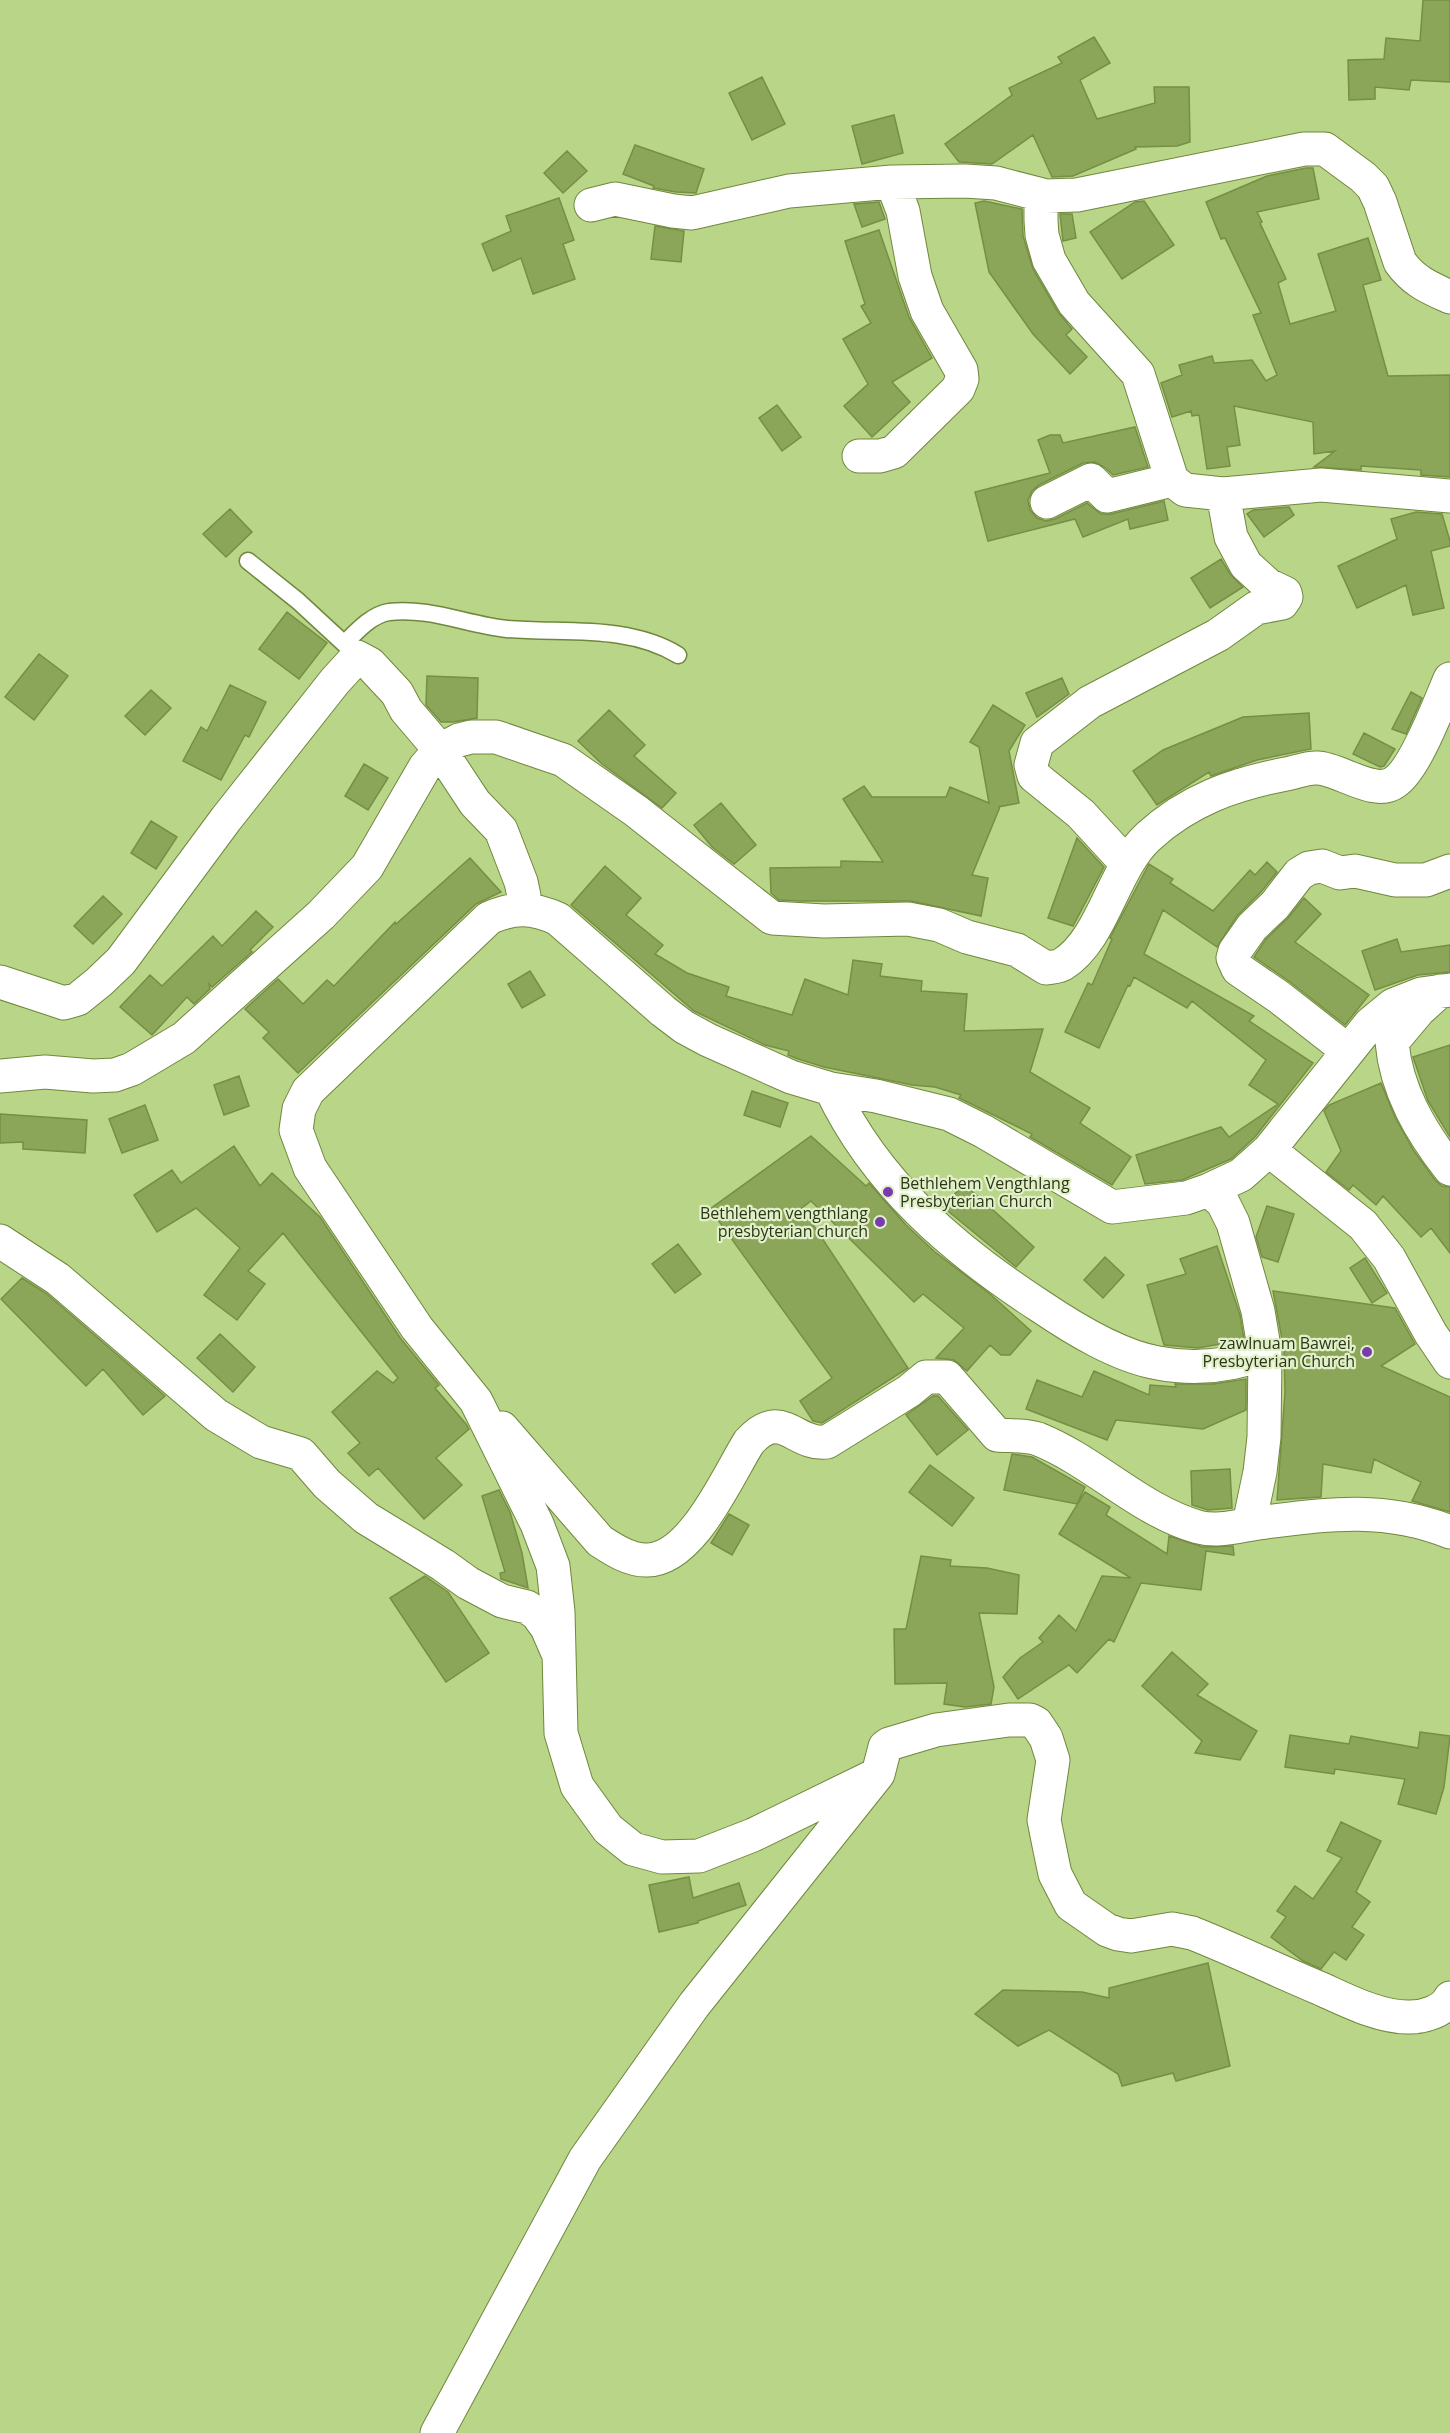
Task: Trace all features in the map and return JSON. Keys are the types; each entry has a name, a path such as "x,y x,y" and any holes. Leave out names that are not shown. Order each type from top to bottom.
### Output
{"street":[{"path":"591,206 615,199 673,212 692,213 789,191 892,182 996,183 1046,196 1077,195 1304,149 1321,148 1348,165 1373,187 1400,262 1406,271 1422,284 1450,297"},
{"path":"859,456 880,456 894,452 958,389 962,379 958,363 948,350 927,311 915,276 903,211 892,182"},
{"path":"1046,196 1041,209 1041,220 1042,235 1049,260 1074,303 1138,374 1172,480 1185,490 1223,494 1321,485 1450,496"},
{"path":"1047,502 1092,480 1107,496 1172,480"},
{"path":"1127,864 1081,814 1034,776 1031,770 1032,757 1037,743 1090,702 1218,635 1256,608 1282,603 1286,597 1285,593 1268,585 1246,565 1231,537 1223,494"},
{"path":"0,982 64,1003 78,999 99,982 121,961 226,819 335,681 351,650 370,664 397,693 406,710 440,750 475,803 501,830 521,882 524,896 522,908"},
{"path":"0,1076 45,1072 93,1076 115,1075 132,1069 184,1038 321,915 367,867 425,767 440,750 459,740 471,737 496,737 563,760 636,811 772,918 824,921 908,919 939,925 967,937 1017,950 1046,968 1062,965 1085,942 1127,864 1144,841 1168,818 1192,804 1262,778 1318,768 1382,787 1394,784 1405,774 1413,759 1450,679"},
{"path":"1348,1051 1279,997 1238,969 1233,958 1235,951 1252,927 1275,905 1299,874 1309,868 1322,867 1340,873 1355,872 1395,880 1426,880 1450,871"},
{"path":"1445,990 1421,994 1393,1005 1370,1024 1269,1150 1241,1174 1209,1190 1186,1198 1112,1207 983,1131 949,1114 876,1096 831,1089 791,1077 684,1027 558,919 541,911 522,908 504,911 489,918 308,1091 299,1109 296,1130 310,1168 417,1328 476,1401 516,1443 600,1541 616,1552 635,1559 662,1558 687,1539 759,1431 784,1426 816,1443 828,1442 909,1391 926,1377 946,1377 997,1435 1036,1438 1097,1471 1150,1506 1198,1527 1214,1529 1318,1514 1362,1514 1392,1516 1432,1525 1450,1532"},
{"path":"1445,990 1419,1010 1392,1042 1402,1091 1436,1124 1432,1146 1450,1169"},
{"path":"831,1089 844,1116 877,1166 930,1222 969,1258 1074,1329 1156,1363 1188,1367 1217,1365 1250,1359 1266,1353"},
{"path":"1269,1150 1363,1225 1389,1258 1431,1334 1450,1362"},
{"path":"1209,1190 1223,1203 1233,1223 1258,1311 1266,1353 1264,1437 1260,1472 1249,1524"},
{"path":"0,1241 58,1279 216,1415 261,1442 301,1454 327,1484 366,1518 468,1583 502,1601 527,1607 537,1614 548,1628 557,1652"},
{"path":"476,1401 537,1524 553,1566 558,1612 557,1652 561,1733 577,1786 608,1829 633,1849 662,1857 699,1856 753,1835 878,1774"},
{"path":"437,2433 585,2159 694,2005 878,1774 885,1747 889,1744 936,1730 1009,1720 1030,1720 1042,1729 1053,1760 1044,1820 1055,1874 1071,1905 1089,1919 1107,1930 1131,1936 1172,1929 1184,1930 1340,1998 1394,2015 1411,2017 1434,2012 1447,2005 1450,1998"}],"lane":[{"path":"248,561 351,650 371,619 386,612 399,612 426,614 505,629 616,634 657,644 678,655"}],"building":[{"path":"1423,0 1450,0 1450,82 1411,80 1409,90 1375,87 1375,99 1349,100 1348,60 1384,59 1386,38 1420,41"},
{"path":"1094,37 1110,63 1080,80 1097,119 1155,103 1154,87 1189,87 1190,142 1177,146 1135,147 1136,149 1073,176 1052,177 1033,135 992,164 959,162 945,144 1012,95 1009,88 1062,63 1058,57"},
{"path":"762,77 785,124 752,140 729,93"},
{"path":"894,115 903,153 862,164 852,126"},
{"path":"635,145 704,169 696,193 653,188 654,186 623,174"},
{"path":"567,151 587,171 563,193 544,173"},
{"path":"1313,168 1319,199 1257,212 1286,279 1278,283 1290,324 1336,311 1318,254 1368,238 1381,280 1363,285 1388,376 1450,375 1450,477 1421,475 1421,470 1361,466 1361,470 1314,467 1335,451 1314,454 1313,422 1234,406 1240,445 1227,447 1230,466 1207,469 1199,415 1192,416 1191,411 1172,417 1161,383 1182,375 1179,365 1212,356 1214,363 1252,360 1266,381 1277,375 1253,315 1261,313 1225,238 1221,239 1206,202 1267,176"},
{"path":"559,198 574,240 563,244 575,279 533,294 521,258 493,271 482,244 511,231 506,216"},
{"path":"984,201 1022,209 1023,236 1033,269 1058,312 1072,329 1066,335 1087,357 1070,374 1033,334 989,272 975,203"},
{"path":"1144,201 1174,245 1122,279 1090,232 1135,202"},
{"path":"879,202 885,219 862,227 854,204"},
{"path":"1060,214 1072,214 1076,238 1063,241"},
{"path":"655,226 684,231 681,262 651,259"},
{"path":"879,230 909,317 932,358 892,382 910,402 872,437 844,406 868,384 843,339 871,323 861,306 865,304 845,241"},
{"path":"777,405 801,437 782,451 759,418"},
{"path":"1135,427 1148,467 1113,475 1095,462 1083,463 1039,485 1032,491 1028,500 1030,510 1037,518 1046,521 1087,503 1101,514 1111,514 1164,501 1168,520 1130,529 1128,519 1083,537 1075,519 988,541 975,492 1050,473 1038,440 1050,435 1060,435 1063,443"},
{"path":"1289,507 1294,515 1264,537 1247,514 1253,510"},
{"path":"230,509 252,532 226,557 203,534"},
{"path":"1416,512 1442,514 1450,541 1450,546 1431,551 1444,608 1413,615 1406,585 1357,608 1338,566 1397,539 1391,519"},
{"path":"1221,559 1230,574 1243,587 1210,608 1191,578"},
{"path":"287,612 327,643 299,679 259,649"},
{"path":"39,654 68,676 34,720 5,697"},
{"path":"427,676 478,678 477,718 441,722 426,705"},
{"path":"1062,678 1069,694 1037,717 1026,693"},
{"path":"230,685 266,702 249,737 245,735 221,780 183,761 201,727 207,731"},
{"path":"151,690 171,708 145,735 125,716"},
{"path":"1411,692 1422,698 1406,734 1392,729"},
{"path":"993,705 1025,725 1009,751 1019,803 998,807 1000,807 972,875 988,878 981,916 911,901 779,900 771,893 770,868 841,867 841,861 883,862 843,799 864,786 872,797 946,797 950,787 989,803 979,747 970,742"},
{"path":"609,710 645,745 634,756 676,793 662,808 602,764 578,741"},
{"path":"1309,713 1311,749 1257,760 1211,776 1209,772 1157,805 1133,771 1163,750 1243,717"},
{"path":"1364,733 1395,749 1384,766 1380,767 1353,754"},
{"path":"364,764 388,778 368,810 345,796"},
{"path":"721,803 756,845 734,864 712,847 694,825"},
{"path":"151,821 177,837 156,869 131,853"},
{"path":"1077,838 1104,867 1073,926 1048,918"},
{"path":"470,858 501,892 476,904 298,1073 263,1038 269,1032 245,1009 278,979 303,1004 327,980 334,986 395,922 396,924"},
{"path":"1267,862 1277,872 1237,916 1217,947 1163,910 1144,954 1254,1016 1249,1021 1313,1063 1255,1137 1231,1159 1182,1180 1145,1184 1136,1155 1221,1127 1229,1137 1278,1104 1249,1085 1266,1060 1192,1001 1187,1008 1134,977 1130,986 1128,985 1099,1048 1065,1032 1088,983 1092,985 1112,939 1110,938 1149,864 1173,879 1170,883 1213,911 1250,870 1255,875"},
{"path":"605,866 641,898 626,915 663,945 655,954 687,973 729,987 726,996 792,1015 805,979 848,995 853,960 882,964 880,976 922,981 921,991 967,994 964,1031 1043,1029 1030,1072 1090,1108 1080,1123 1131,1157 1112,1185 1030,1137 1032,1134 959,1098 961,1095 935,1087 912,1085 824,1067 798,1059 788,1055 789,1051 765,1045 694,1011 571,905"},
{"path":"103,896 122,914 93,944 74,926"},
{"path":"1304,898 1321,914 1295,942 1369,995 1345,1025 1254,957 1266,939 1288,918"},
{"path":"256,911 273,927 250,950 252,952 212,987 209,984 210,989 194,1004 187,997 152,1035 120,1007 150,975 162,986 213,936 222,946"},
{"path":"1397,939 1401,952 1450,945 1450,972 1418,975 1375,990 1362,951"},
{"path":"530,971 545,995 522,1008 508,984"},
{"path":"1450,1045 1450,1137 1428,1101 1413,1057"},
{"path":"239,1076 249,1106 224,1115 214,1085"},
{"path":"1381,1083 1395,1117 1414,1151 1435,1180 1442,1186 1450,1187 1450,1253 1431,1228 1421,1237 1383,1196 1376,1205 1353,1185 1349,1190 1326,1172 1341,1151 1324,1111 1329,1105"},
{"path":"752,1091 788,1103 780,1127 744,1115"},
{"path":"145,1105 158,1140 122,1153 109,1119"},
{"path":"0,1114 87,1120 85,1153 23,1149 23,1142 0,1143"},
{"path":"811,1136 866,1186 869,1183 906,1225 935,1252 990,1294 1031,1331 1010,1355 1001,1355 990,1345 967,1371 954,1360 936,1358 964,1328 923,1294 914,1302 811,1201 802,1208 908,1368 822,1423 813,1421 800,1401 832,1378 710,1209"},
{"path":"234,1146 260,1186 272,1173 320,1217 401,1339 439,1385 435,1388 469,1429 436,1458 462,1485 424,1519 378,1468 369,1476 348,1453 360,1443 332,1412 377,1371 393,1383 398,1378 283,1233 248,1271 265,1284 237,1320 204,1295 240,1248 196,1208 157,1232 134,1195 172,1170 181,1183"},
{"path":"964,1184 1034,1247 1016,1267 943,1207"},
{"path":"1267,1206 1294,1214 1278,1262 1262,1257 1256,1237"},
{"path":"678,1244 701,1274 675,1293 652,1264"},
{"path":"1217,1246 1240,1315 1244,1340 1198,1348 1164,1345 1147,1285 1186,1274 1180,1259"},
{"path":"1105,1257 1124,1275 1103,1298 1084,1280"},
{"path":"1365,1258 1387,1293 1372,1303 1350,1268"},
{"path":"22,1278 47,1294 165,1396 143,1415 103,1369 86,1386 1,1299"},
{"path":"1273,1291 1395,1308 1415,1344 1381,1366 1450,1397 1450,1512 1412,1501 1421,1482 1374,1459 1371,1473 1323,1464 1321,1497 1277,1500 1285,1392 1284,1350"},
{"path":"220,1334 255,1367 233,1392 197,1358"},
{"path":"1094,1371 1149,1395 1150,1385 1176,1387 1175,1384 1213,1384 1246,1379 1246,1410 1203,1429 1116,1420 1107,1440 1026,1409 1037,1380 1082,1397"},
{"path":"933,1396 938,1396 968,1430 937,1455 906,1415"},
{"path":"1012,1454 1032,1457 1085,1487 1077,1504 1004,1490"},
{"path":"930,1465 974,1498 952,1526 909,1492"},
{"path":"1230,1469 1232,1508 1208,1510 1192,1505 1191,1471"},
{"path":"499,1490 510,1512 522,1553 528,1588 501,1579 500,1573 505,1572 482,1496"},
{"path":"1085,1492 1110,1507 1106,1515 1167,1554 1169,1536 1203,1547 1233,1546 1234,1555 1206,1551 1201,1590 1141,1583 1114,1642 1109,1639 1077,1673 1069,1665 1018,1699 1003,1677 1020,1658 1043,1642 1039,1638 1059,1615 1076,1631 1102,1576 1131,1578 1059,1534"},
{"path":"729,1514 749,1525 732,1555 711,1543"},
{"path":"921,1556 951,1560 950,1566 987,1568 1019,1575 1017,1614 979,1613 994,1687 991,1704 965,1707 944,1704 947,1683 895,1684 894,1629 906,1629"},
{"path":"425,1576 448,1592 489,1653 446,1682 390,1598"},
{"path":"1172,1652 1208,1684 1197,1695 1257,1731 1240,1760 1195,1753 1202,1741 1142,1686"},
{"path":"1420,1732 1450,1736 1444,1787 1436,1814 1398,1804 1405,1779 1335,1769 1334,1774 1285,1767 1290,1735 1349,1744 1351,1736 1418,1748"},
{"path":"1341,1822 1381,1841 1356,1892 1370,1902 1352,1927 1364,1935 1346,1960 1334,1952 1321,1969 1303,1961 1271,1937 1286,1917 1277,1911 1295,1886 1313,1899 1342,1858 1327,1851"},
{"path":"689,1877 693,1898 739,1883 746,1905 698,1921 698,1923 659,1932 649,1885"},
{"path":"1208,1963 1230,2066 1176,2081 1173,2073 1122,2086 1118,2074 1049,2030 1018,2046 975,2014 1003,1990 1082,1992 1109,1998 1109,1988"}],"place":[{"name":"Bethlehem Vengthlang Presbyterian Church","path":"888,1192"},
{"name":"Bethlehem vengthlang presbyterian church","path":"880,1222"},
{"name":"zawlnuam Bawrei, Presbyterian Church","path":"1367,1352"}]}
